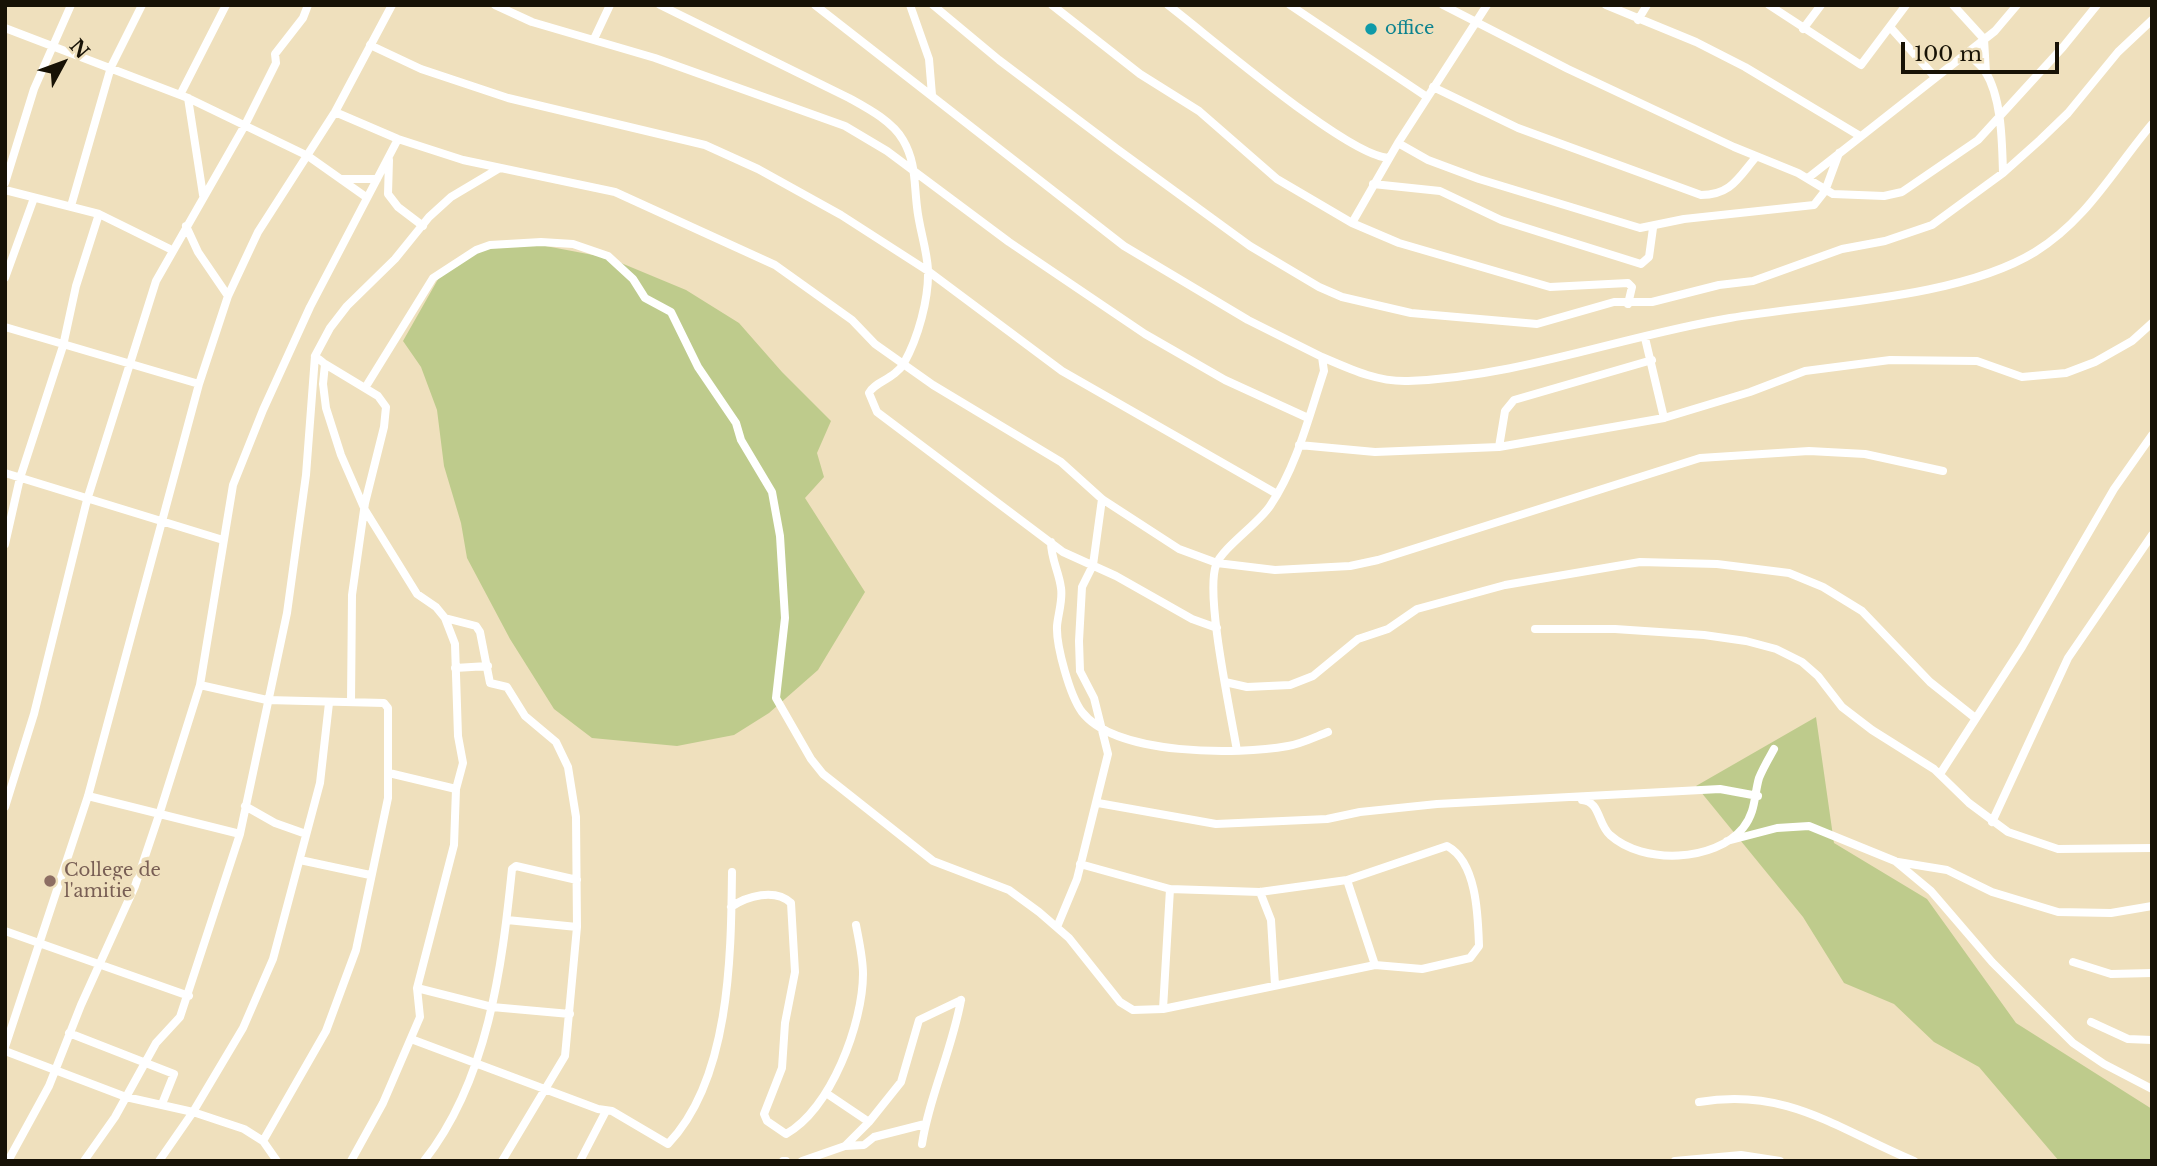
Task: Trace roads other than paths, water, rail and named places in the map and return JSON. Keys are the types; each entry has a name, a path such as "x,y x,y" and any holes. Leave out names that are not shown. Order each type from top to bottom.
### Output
{"street":[{"path":"5,183 34,89 71,5"},
{"path":"71,206 111,67 142,5"},
{"path":"204,196 184,96 226,5"},
{"path":"5,807 34,713 88,500 156,281 245,125 276,62 275,54 303,18 308,5"},
{"path":"277,1161 264,1141 244,1129 193,1112 126,1097 5,1049 88,796 198,384 228,296 258,232 335,112 392,5"},
{"path":"594,39 610,5"},
{"path":"660,5 866,108 902,137 911,155 914,170 919,223 928,271 925,304 904,362 885,383 871,389 869,397 876,410 1072,557 1093,565 1192,619 1217,628"},
{"path":"815,5 1141,257 1248,320 1322,358 1360,374 1406,381 1495,373 1729,318 1915,291 2010,265 2034,253 2074,222 2092,204 2152,124"},
{"path":"910,5 929,59 932,95"},
{"path":"933,5 999,60 1250,246 1334,295 1411,313 1537,324 1614,302 1652,302 1719,285 1753,281 1842,249 1914,232 1948,214 2003,173 2068,113 2118,52 2152,20"},
{"path":"1052,5 1140,74 1199,111 1277,178 1352,223 1399,243 1550,287 1628,283 1632,286 1628,304"},
{"path":"1168,5 1326,127 1371,154 1389,158"},
{"path":"1290,5 1427,97"},
{"path":"1443,5 1473,23 1756,157 1808,178 1825,191 1837,195 1898,193 1964,152 1998,120 2097,5"},
{"path":"1352,223 1398,143 1487,5"},
{"path":"1606,5 1696,42 1745,66 1860,136"},
{"path":"1638,20 1647,5"},
{"path":"1769,5 1861,65 1906,5"},
{"path":"1803,29 1821,5"},
{"path":"1953,5 1984,39 1986,74 1998,120 2003,173"},
{"path":"1808,178 1984,39 2017,5"},
{"path":"501,6 532,22 594,39 841,124 914,170 1009,242 1145,334 1226,380 1308,418"},
{"path":"1890,27 1935,77"},
{"path":"5,28 184,96 308,156 366,197"},
{"path":"370,45 421,69 508,98 711,147 795,189 928,271 1062,371 1277,494"},
{"path":"1965,52 1986,74"},
{"path":"1433,87 1518,128 1701,195 1720,194 1756,157"},
{"path":"335,112 398,139 498,169 565,180 615,192 775,265 852,320 875,344 962,404 1061,462 1102,499 1179,549 1217,563 1275,570 1340,567 1378,560 1700,458 1809,451 1865,454 1943,471"},
{"path":"8,1161 39,1108 69,1033 135,886 159,815 200,685 233,485 263,410 366,197 398,139"},
{"path":"1398,143 1428,160 1479,180 1543,197 1621,224 1653,228 1686,218 1812,206 1825,191 1839,153"},
{"path":"389,157 388,194 398,207 423,226"},
{"path":"85,1161 126,1097 144,1062 169,1027 180,1017 240,834 287,613 303,500 315,356 346,306 390,264 451,197 498,169"},
{"path":"341,179 377,179"},
{"path":"1373,184 1440,191 1502,220 1641,264 1649,257 1653,228"},
{"path":"5,190 99,214 172,250"},
{"path":"5,278 34,198"},
{"path":"5,544 20,478 63,346 76,286 99,214"},
{"path":"186,226 198,251 228,296"},
{"path":"365,388 433,278 476,250 490,245 573,244 608,256 634,279 645,298 671,312 698,367 736,423 741,440 771,489 780,536 785,618 776,698 811,759 823,774 933,861 1009,890 1057,927 1120,1002 1133,1010 1163,1009 1374,965 1422,969 1470,958 1479,946 1474,895 1456,851 1447,846 1347,880 1260,892 1170,889 1080,864"},
{"path":"1299,445 1398,452 1499,447 1664,418 1750,392 1805,371 1847,364 1890,360 1969,361 1996,366 2022,377 2066,373 2095,362 2132,341 2152,323"},
{"path":"5,327 198,384"},
{"path":"1645,338 1664,418"},
{"path":"315,356 385,403 386,411 365,510 352,595 351,702"},
{"path":"1237,751 1217,628 1214,581 1217,563 1264,514 1277,494 1299,445 1324,371 1322,358"},
{"path":"1499,447 1507,406 1514,400 1651,360"},
{"path":"325,364 323,384 326,408 345,466 365,510 414,590 445,618 476,626 491,683 507,687 525,716 556,742 568,767 576,817 577,927 565,1056 502,1161"},
{"path":"1940,774 1974,717 2022,647 2114,489 2152,435"},
{"path":"5,473 223,540"},
{"path":"1057,927 1098,803 1108,754 1094,698 1085,684 1080,666 1082,587 1093,565 1102,499"},
{"path":"1992,822 2067,658 2152,535"},
{"path":"1051,542 1054,569 1062,590 1057,626 1061,656 1081,711 1099,726 1122,737 1166,746 1237,751 1291,746 1328,733"},
{"path":"1225,682 1268,688 1300,682 1312,676 1358,639 1388,629 1412,611 1505,585 1640,562 1717,564 1789,573 1808,579 1850,603 1862,611 1930,682 1974,717"},
{"path":"351,1161 383,1103 420,1017 417,988 454,845 456,789 463,763 459,740 454,644 445,618"},
{"path":"1535,629 1569,632 1615,629 1704,635 1746,640 1776,649 1802,662 1818,676 1842,707 1940,774 1992,822 2025,839 2058,849 2152,848"},
{"path":"455,668 488,666"},
{"path":"200,685 267,700 384,703 388,708 388,774 379,853 370,875 356,950 333,1014 299,1082 264,1141"},
{"path":"159,1161 193,1112 243,1028 273,958 322,773 329,703"},
{"path":"1727,841 1743,828 1753,813 1759,778 1774,749"},
{"path":"388,774 456,789"},
{"path":"1098,803 1216,824 1327,819 1360,812 1437,804 1720,789 1758,796"},
{"path":"88,796 240,834"},
{"path":"1565,799 1588,800 1595,806 1610,835 1637,850 1664,856 1703,851 1727,841 1777,828 1809,826 1895,862 1947,870 1992,892 2058,912 2111,913 2152,906"},
{"path":"245,806 275,823 306,834"},
{"path":"300,860 370,875"},
{"path":"1895,862 1931,891 1992,962 2073,1043 2104,1064 2152,1089"},
{"path":"424,1161 460,1104 492,1007 513,867 577,880"},
{"path":"411,1040 546,1090 612,1111 666,1145 694,1109 715,1054 727,971 732,872"},
{"path":"1347,880 1374,965"},
{"path":"1163,1009 1170,889"},
{"path":"1260,892 1271,920 1275,985"},
{"path":"731,907 755,896 780,896 791,903 795,972 785,1023 782,1068 765,1118 786,1135 797,1127 826,1093 847,1047 862,988 863,972 856,925"},
{"path":"507,920 577,927"},
{"path":"5,932 189,996"},
{"path":"2073,962 2111,974 2152,973"},
{"path":"417,988 492,1007 570,1014"},
{"path":"845,1146 869,1122 901,1082 919,1020 961,1000 955,1032 925,1124 922,1144"},
{"path":"2091,1022 2128,1039 2152,1040"},
{"path":"69,1033 174,1074 162,1104"},
{"path":"826,1093 869,1122"},
{"path":"1699,1102 1732,1096 1787,1104 1826,1119 1873,1144 1914,1161"},
{"path":"580,1161 606,1111"},
{"path":"802,1161 845,1146 864,1146 874,1138 925,1124"},
{"path":"1675,1161 1741,1155 1780,1161"}],"place":[{"name":"office","path":"1371,29"},
{"name":"College de l'amitie","path":"50,881"}]}
